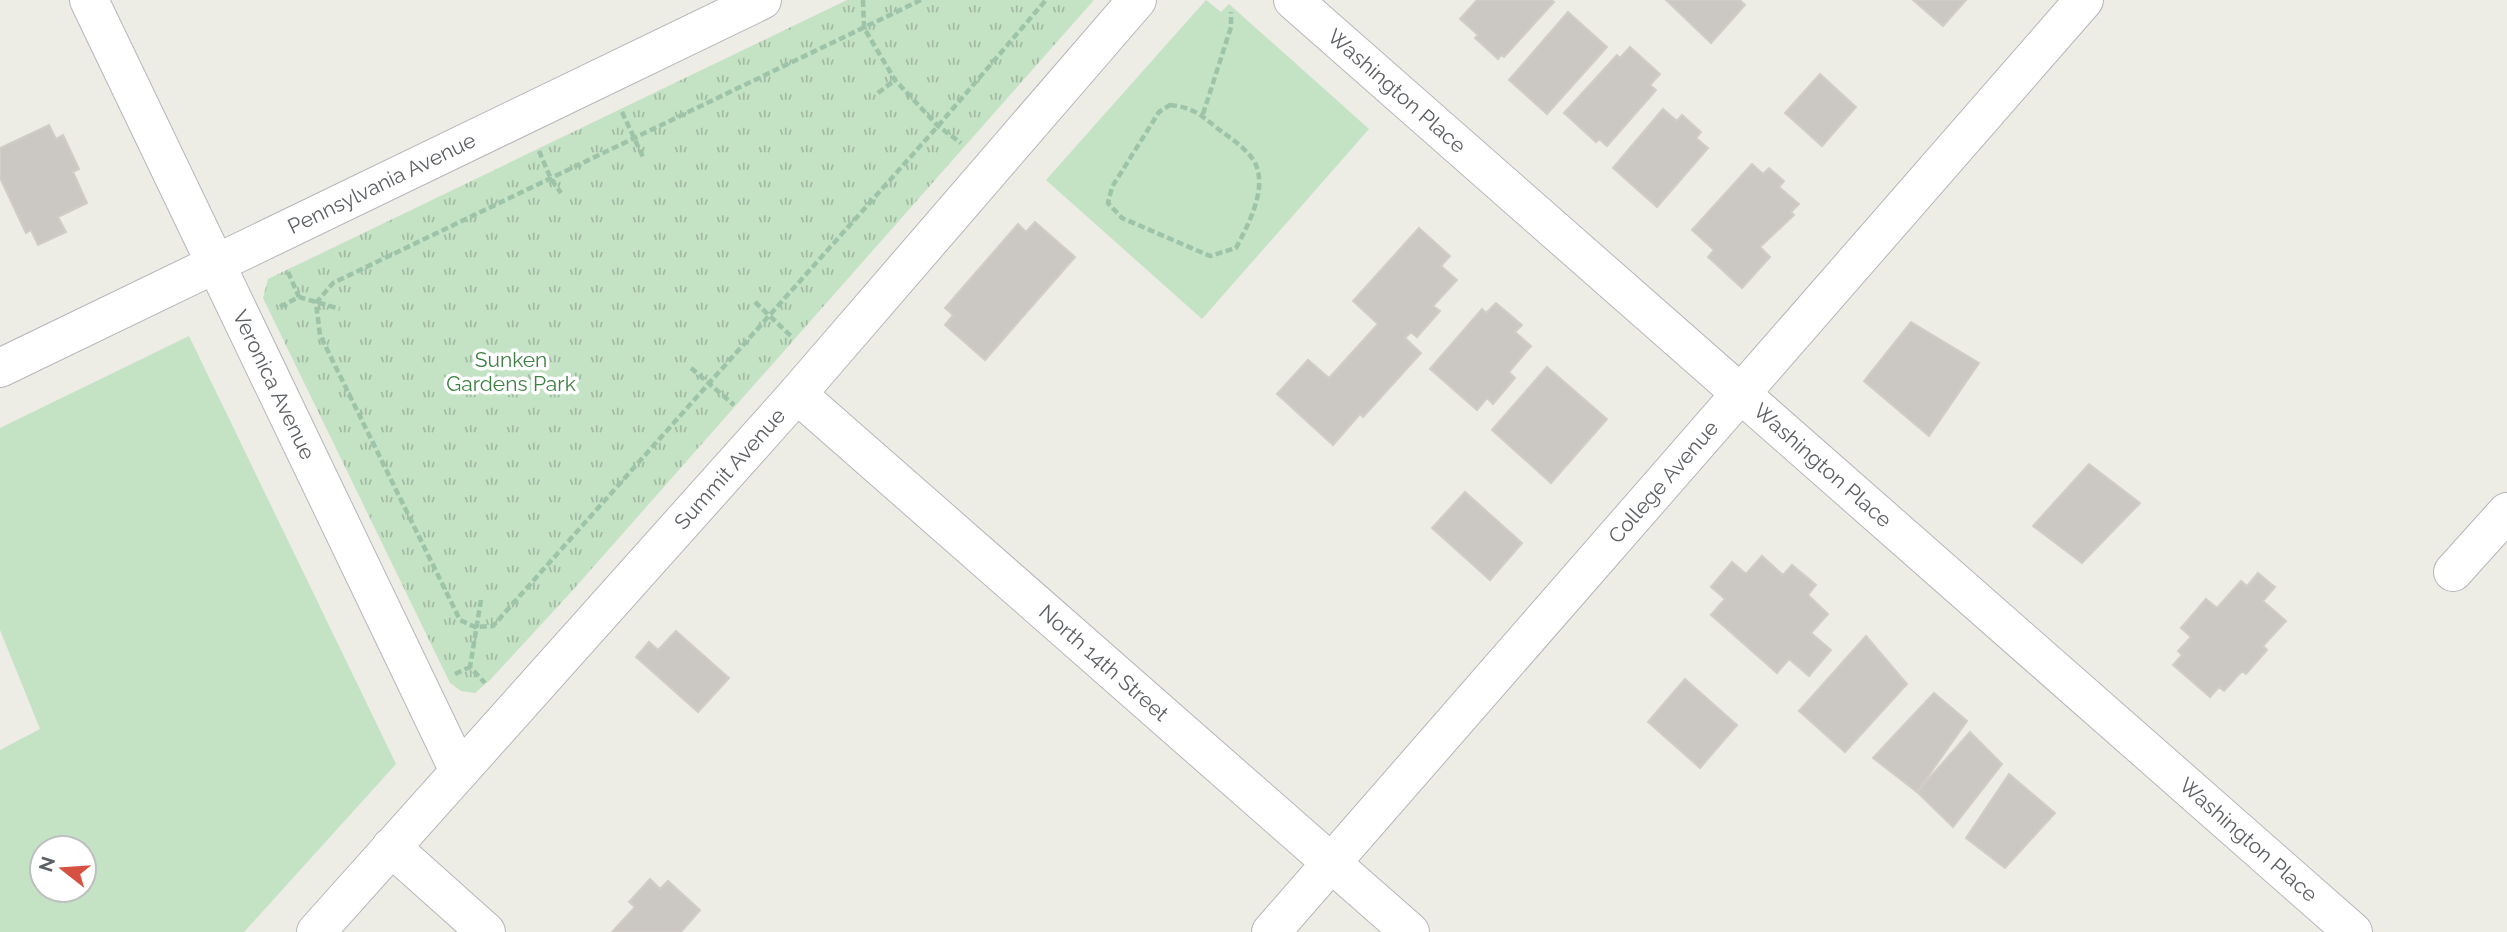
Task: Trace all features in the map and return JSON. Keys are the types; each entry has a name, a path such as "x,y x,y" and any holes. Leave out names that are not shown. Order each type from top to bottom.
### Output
{"street":[{"name":"Veronica Avenue","path":"89,0 459,771"},
{"name":"Pennsylvania Avenue","path":"0,368 762,0"},
{"name":"Summit Avenue","path":"316,932 797,394 1137,0"},
{"name":"Washington Place","path":"1293,0 2353,932"},
{"name":"College Avenue","path":"1271,932 2084,0"},
{"name":"North 14th Street","path":"797,394 1410,932"},
{"path":"2453,572 2507,512"},
{"path":"391,847 486,932"}],"path":[{"path":"863,0 864,28 895,80 938,126"},
{"path":"921,0 333,283 316,303 320,335 460,621 475,627 493,626 938,126 1046,0"},
{"path":"1203,114 1231,27 1231,12"},
{"path":"878,93 895,80"},
{"path":"1170,105 1187,106 1203,114 1255,162 1259,179 1253,216 1236,248 1210,256 1122,218 1108,203 1112,187 1158,112 1170,105"},
{"path":"633,139 643,157"},
{"path":"551,179 561,193"},
{"path":"755,302 768,316"},
{"path":"316,303 340,309"},
{"path":"691,368 710,384"},
{"path":"470,667 481,600"}],"green space":[{"name":"Sunken Gardens Park","path":"847,0 1094,0 572,591 490,680 475,693 461,691 450,683 263,298 268,279"},
{"path":"1206,0 1221,12 1229,4 1369,129 1202,319 1046,180"},
{"path":"189,336 396,764 244,932 0,932 0,750 40,729 0,630 0,428"}],"building":[{"path":"1477,0 1554,2 1504,57 1501,55 1498,59 1475,38 1478,35 1460,19"},
{"path":"1666,0 1740,0 1745,5 1711,43"},
{"path":"1913,0 1966,0 1943,26"},
{"path":"1568,12 1607,47 1547,114 1509,80"},
{"path":"1630,47 1660,74 1650,85 1656,90 1607,146 1599,139 1596,142 1564,113 1617,55 1620,58"},
{"path":"1820,74 1856,107 1822,146 1785,113"},
{"path":"1663,109 1677,121 1682,115 1701,132 1696,138 1708,148 1657,207 1613,168"},
{"path":"49,125 56,139 63,135 79,169 73,172 87,203 58,217 66,232 38,245 31,230 26,233 0,178 0,148"},
{"path":"1752,164 1763,174 1769,168 1784,181 1779,187 1799,204 1791,212 1794,215 1760,247 1770,257 1742,288 1708,257 1714,250 1692,230"},
{"path":"1035,222 1075,257 985,360 945,325 953,315 945,308 1018,224 1026,232"},
{"path":"1419,228 1450,256 1441,266 1457,280 1433,306 1440,311 1417,337 1411,332 1405,338 1421,353 1363,417 1360,414 1333,445 1277,394 1308,360 1329,378 1378,324 1353,301"},
{"path":"1496,303 1522,325 1515,332 1531,346 1509,372 1515,378 1493,404 1487,398 1477,410 1430,369 1482,309 1486,313"},
{"path":"1911,322 1979,363 1929,436 1864,381"},
{"path":"1547,367 1607,419 1551,483 1492,430"},
{"path":"2089,464 2140,503 2082,563 2033,526"},
{"path":"1465,492 1522,543 1490,580 1432,528"},
{"path":"1762,556 1783,575 1792,565 1816,585 1808,595 1828,614 1811,633 1831,650 1809,676 1789,659 1777,673 1711,615 1725,599 1711,587 1732,562 1746,574"},
{"path":"2258,573 2275,587 2263,601 2286,621 2263,646 2267,650 2246,674 2242,671 2224,691 2219,687 2210,697 2173,665 2182,655 2178,651 2191,637 2181,628 2206,599 2217,608 2241,581 2247,586"},
{"path":"676,631 729,678 698,712 636,657 649,642 658,650"},
{"path":"1866,636 1907,684 1845,752 1799,711"},
{"path":"1685,679 1737,725 1700,768 1648,722"},
{"path":"1934,693 1967,721 1917,792 1873,758"},
{"path":"1970,732 2002,764 1953,827 1917,792"},
{"path":"2009,774 2055,813 2005,868 1966,838"},
{"path":"650,879 660,889 668,881 700,910 681,932 612,932 635,907 629,902"}]}
